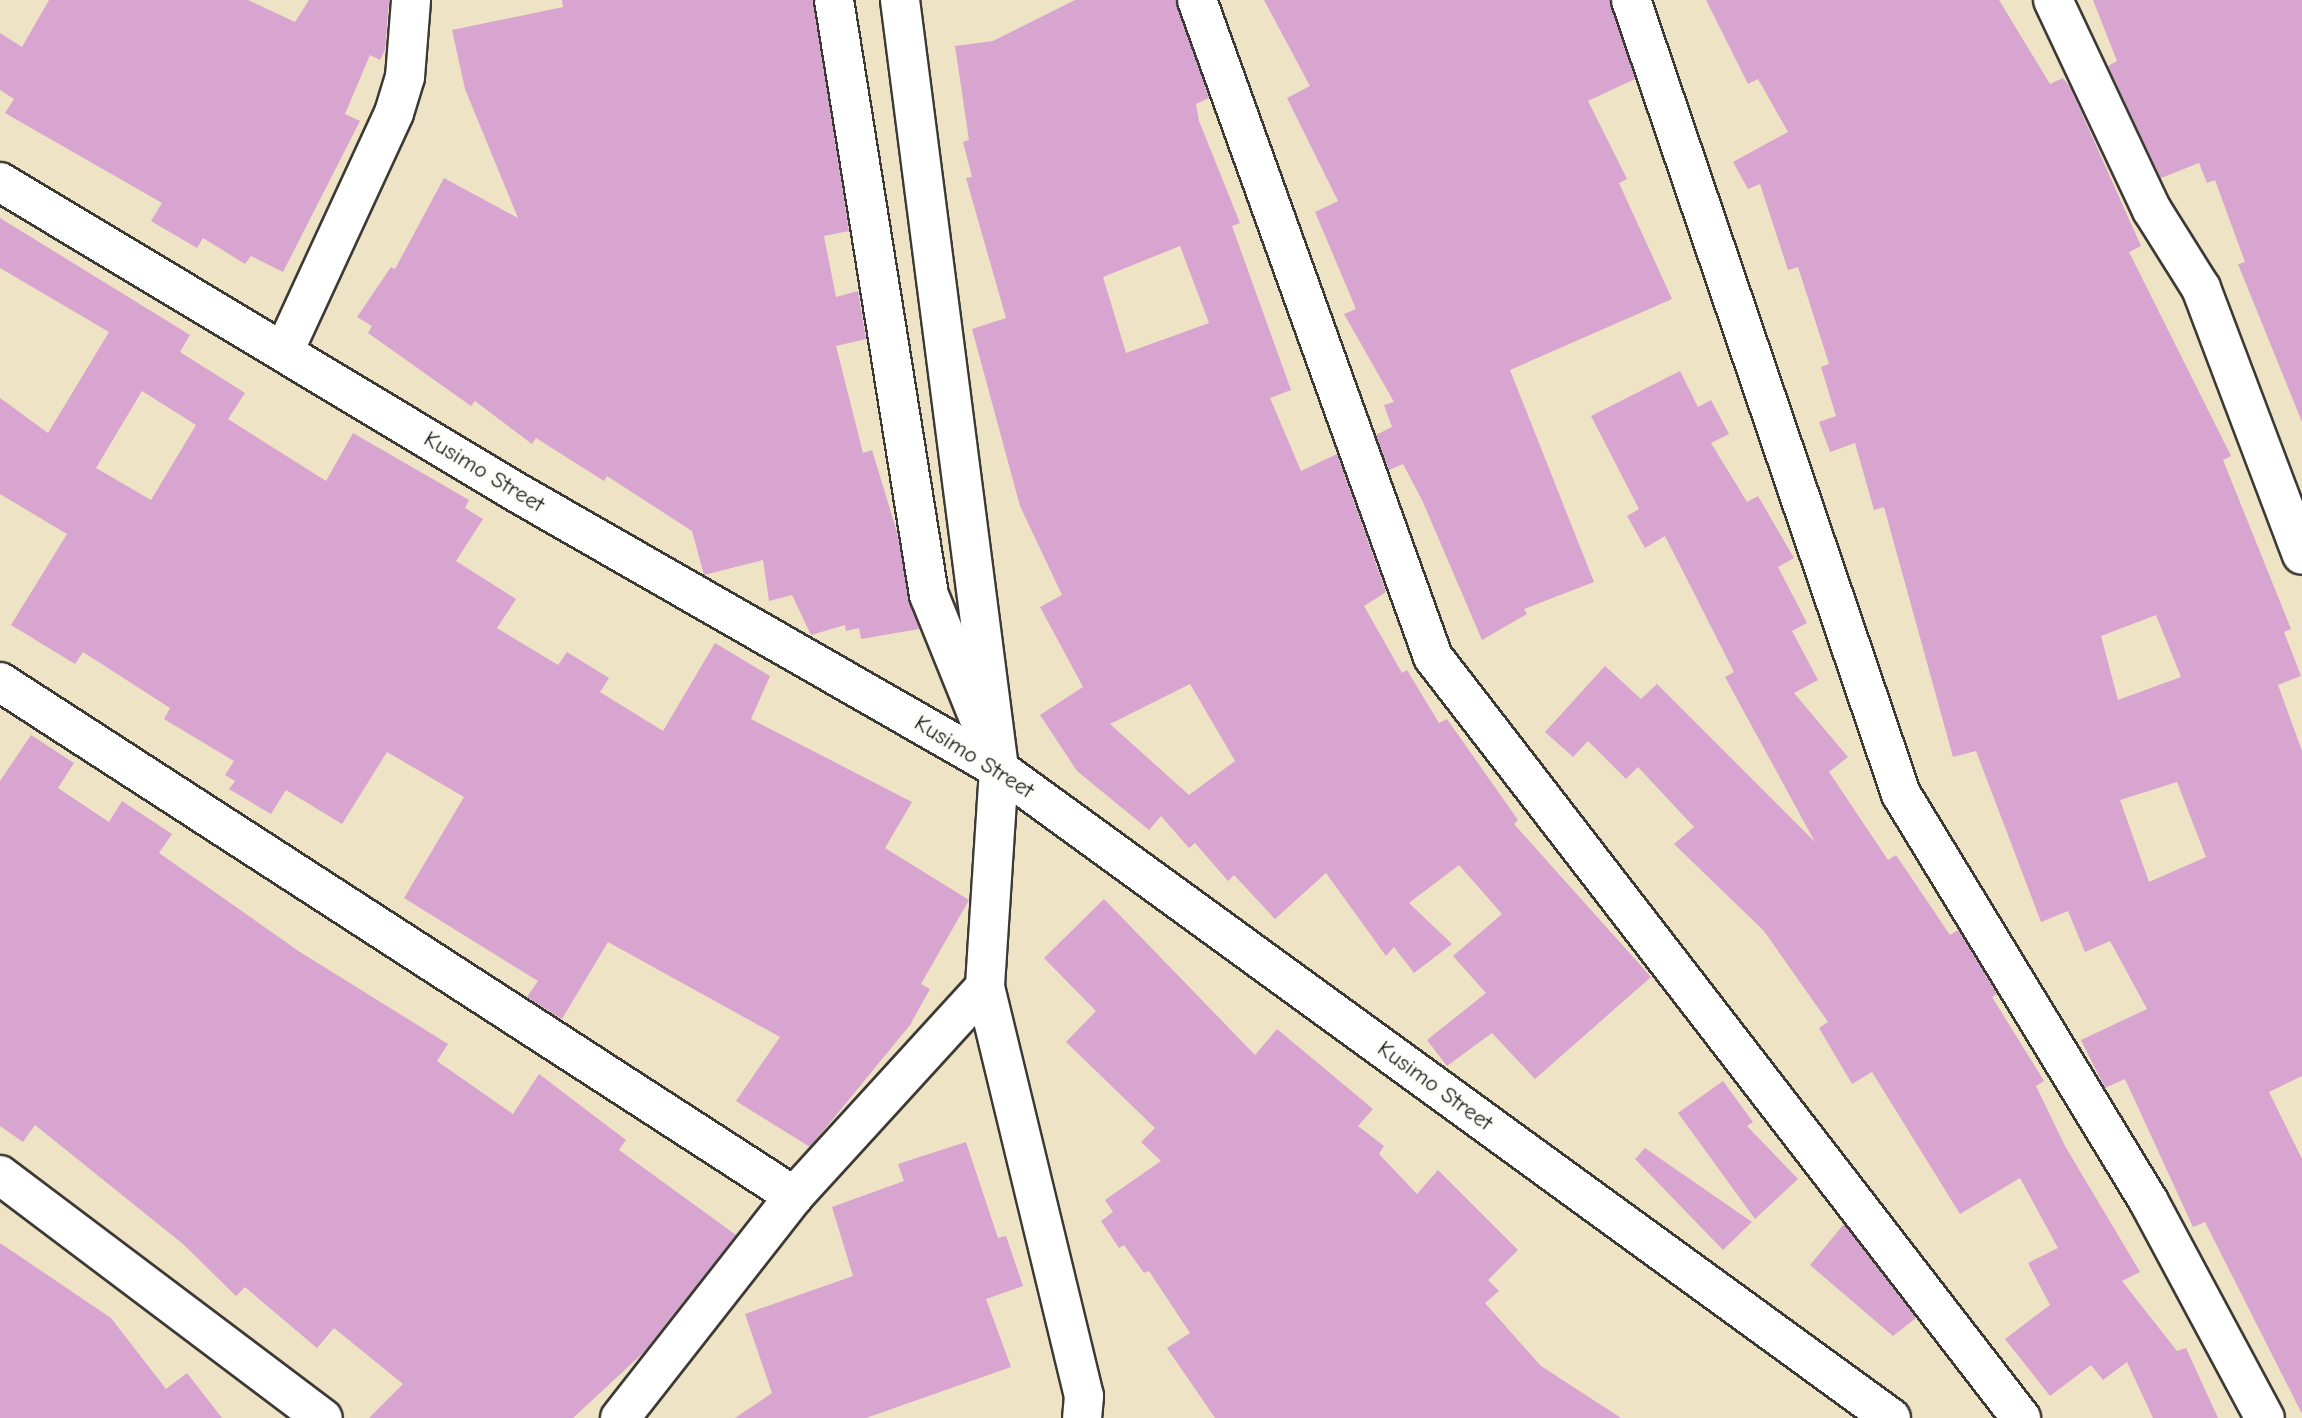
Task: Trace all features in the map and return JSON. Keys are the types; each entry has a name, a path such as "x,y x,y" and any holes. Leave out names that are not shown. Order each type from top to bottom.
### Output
{"street":[{"path":"285,349 394,113 405,77 411,0"},
{"path":"834,0 929,594 999,769"},
{"path":"900,0 999,769 985,987 1091,1411"},
{"path":"1196,0 1433,657 2021,1418"},
{"path":"1632,0 1901,794 2149,1202 2265,1418"},
{"path":"2053,0 2152,210 2201,288 2302,555"},
{"name":"Kusimo Street","path":"0,182 129,264 285,349 516,492 999,769 1891,1418"},
{"path":"0,682 794,1196"},
{"path":"620,1418 794,1196 985,987"},
{"path":"0,1175 323,1418"}],"building":[{"path":"49,0 248,0 295,22 309,0 389,0 385,50 380,60 370,55 345,114 360,121 283,272 251,256 245,264 203,238 197,248 151,221 162,203 5,113 14,99 0,90 0,33 22,47"},
{"path":"562,0 813,0 849,231 824,236 836,297 858,291 866,339 836,346 863,453 872,450 896,529 919,629 861,639 859,628 846,631 845,625 811,635 792,595 769,601 763,560 704,575 692,531 607,476 604,481 536,438 532,444 475,401 471,406 368,333 372,326 357,317 391,267 395,269 444,178 518,218 465,89 452,30 563,7"},
{"path":"1075,0 1176,0 1209,98 1196,104 1199,121 1240,223 1232,226 1291,390 1270,398 1301,471 1337,454 1386,592 1364,606 1402,673 1407,670 1439,723 1447,719 1518,820 1514,824 1651,977 1535,1079 1492,1033 1447,1066 1427,1040 1486,993 1453,956 1502,914 1459,865 1409,903 1452,944 1414,973 1394,947 1386,956 1326,873 1275,919 1234,875 1228,881 1195,843 1189,848 1161,816 1149,830 1077,771 1040,715 1083,687 1040,607 1062,595 1020,506 972,329 1006,318 966,178 972,177 963,142 969,140 955,46 993,41","holes":["1180,246 1209,323 1126,353 1103,277","1190,684 1235,761 1189,795 1110,724"]},
{"path":"1264,0 1610,0 1635,79 1588,101 1627,179 1619,183 1672,299 1510,370 1594,582 1524,609 1527,614 1482,640 1422,500 1403,464 1389,470 1376,435 1392,427 1384,405 1394,402 1344,314 1356,309 1315,212 1338,201 1287,98 1310,86"},
{"path":"1706,0 1999,0 2050,84 2063,78 2070,87 2141,246 2129,252 2231,456 2223,460 2291,629 2284,632 2301,676 2278,685 2302,751 2302,1076 2269,1092 2302,1159 2302,1414 2205,1222 2193,1227 2125,1079 2105,1088 2081,1040 2147,1009 2110,941 2085,952 2068,911 2041,922 1976,751 1953,757 1884,507 1874,510 1855,443 1830,452 1819,422 1836,416 1821,367 1829,364 1798,267 1788,270 1760,184 1748,189 1733,162 1788,132 1758,79 1748,84","holes":["2156,615 2181,677 2118,700 2101,636","2177,782 2206,857 2149,882 2120,800"]},
{"path":"2093,0 2302,0 2302,422 2238,264 2245,262 2215,180 2207,183 2199,163 2161,178 2108,66 2117,61"},
{"path":"0,218 190,335 180,352 245,393 228,419 326,481 353,433 469,500 465,508 483,519 456,561 516,599 497,628 558,665 567,652 609,678 600,692 663,731 715,643 770,676 751,719 912,802 885,848 969,900 921,984 930,989 910,1025 810,1147 736,1101 780,1037 608,942 562,1019 527,997 538,981 404,898 464,797 387,752 342,824 286,790 271,814 229,789 235,781 225,775 234,761 164,719 170,708 83,652 75,664 11,625 67,534 0,494 0,398 48,433 109,332 0,268","holes":["142,391 196,425 151,500 96,468"]},
{"path":"1680,371 1698,407 1711,400 1729,434 1711,443 1747,502 1758,496 1794,558 1778,567 1807,623 1792,631 1818,680 1794,693 1848,757 1829,772 1888,860 1896,855 1950,935 1958,930 1997,994 1992,997 2044,1081 2036,1086 2065,1146 2140,1272 2122,1281 2177,1351 2186,1348 2218,1418 2153,1418 2127,1362 2103,1380 2091,1365 2050,1396 2005,1339 2050,1305 2028,1263 2058,1248 2020,1178 1960,1214 1872,1072 1852,1084 1819,1028 1828,1022 1764,931 1674,844 1694,827 1638,767 1626,779 1588,741 1573,757 1545,732 1605,666 1641,699 1657,684 1815,842 1725,677 1734,672 1665,536 1645,548 1627,516 1639,509 1591,416"},
{"path":"31,735 74,763 58,788 109,822 122,801 172,834 159,853 300,952 448,1044 437,1061 513,1114 539,1074 626,1140 619,1150 736,1235 643,1353 573,1418 369,1418 403,1384 334,1328 317,1348 245,1287 236,1296 183,1244 35,1125 23,1142 0,1126 0,781"},
{"path":"1104,899 1255,1055 1277,1029 1373,1109 1358,1126 1384,1146 1379,1154 1417,1194 1438,1170 1518,1250 1488,1280 1499,1291 1485,1303 1541,1366 1621,1418 1215,1418 1167,1348 1190,1333 1149,1271 1144,1273 1124,1245 1119,1248 1101,1221 1113,1212 1105,1200 1161,1161 1141,1142 1155,1128 1066,1042 1096,1011 1044,958"},
{"path":"1723,1081 1753,1122 1747,1126 1798,1179 1755,1219 1678,1113"},
{"path":"966,1142 998,1238 1006,1236 1023,1286 986,1299 1011,1367 866,1418 735,1418 772,1393 745,1314 853,1276 832,1207 904,1181 898,1164"},
{"path":"1645,1148 1752,1222 1723,1250 1635,1159"},
{"path":"1844,1224 1916,1318 1893,1336 1810,1265"},
{"path":"0,1243 111,1318 166,1389 187,1373 222,1418 0,1418"}]}
